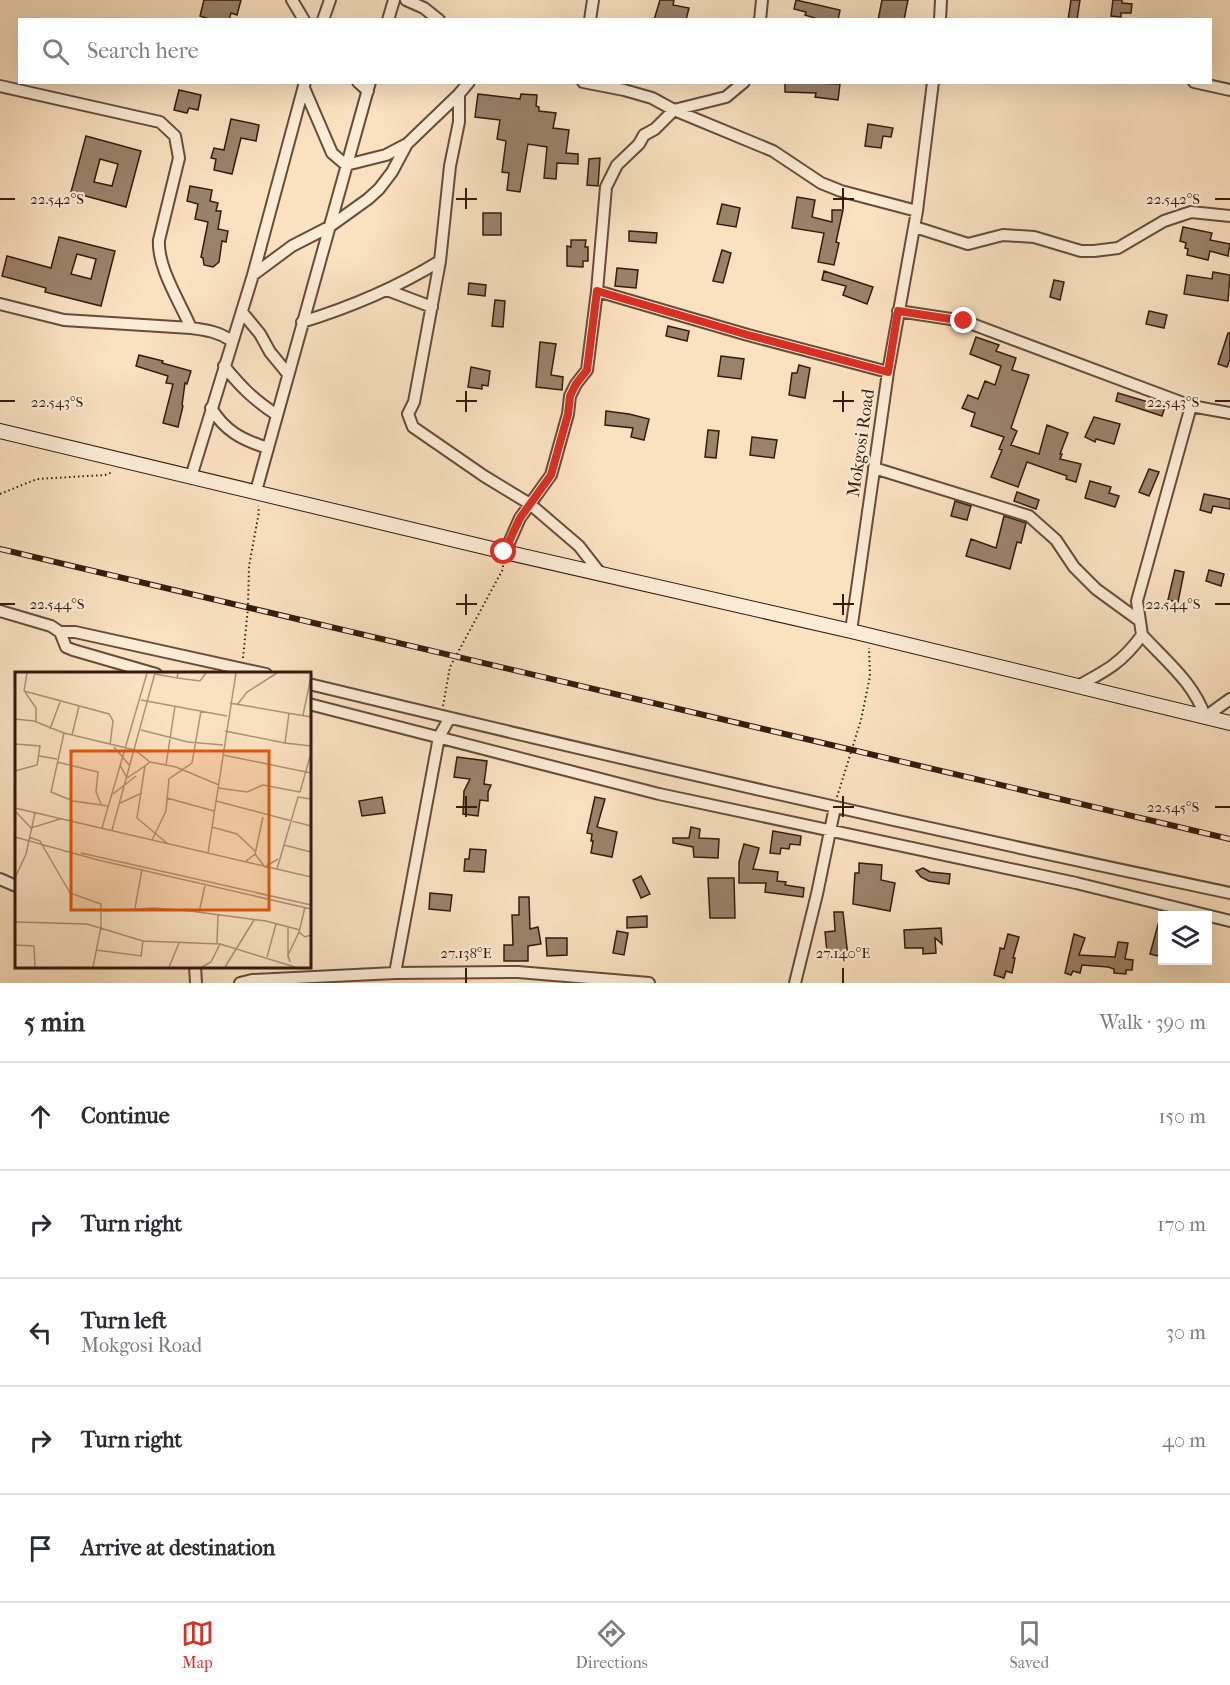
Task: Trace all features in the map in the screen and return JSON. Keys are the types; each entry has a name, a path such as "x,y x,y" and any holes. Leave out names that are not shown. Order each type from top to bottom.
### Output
{"street":[{"path":"292,0 303,18"},
{"path":"324,18 330,0"},
{"path":"389,18 394,0"},
{"path":"406,0 424,8 436,18"},
{"path":"590,18 592,0"},
{"path":"760,18 762,0"},
{"path":"940,18 941,0"},
{"path":"346,165 386,155 407,144 467,84"},
{"path":"593,84 652,98 674,110 773,151 821,183 841,191 917,211"},
{"path":"504,552 520,518 551,475 568,414 570,396 587,370 606,187 617,165 639,144 644,135 655,129 674,110 726,97 742,84"},
{"name":"Mokgosi Road","path":"851,631 888,372 915,227 933,84"},
{"path":"1203,84 1230,90"},
{"path":"304,85 332,153 346,165"},
{"path":"191,477 253,275 304,85"},
{"path":"0,86 160,122 175,136 179,158 159,240 158,253 161,266 191,328"},
{"path":"256,491 369,87"},
{"path":"459,94 459,122 450,166 440,261 414,402 408,414 413,427 484,476 530,504 579,546 600,573"},
{"path":"253,275 292,246 329,227 379,189 392,172 407,144"},
{"path":"915,227 968,244 1003,235 1034,237 1081,251 1094,251 1118,248 1164,221 1191,212 1230,216"},
{"path":"302,322 335,312 387,290 440,261"},
{"path":"387,290 432,307"},
{"path":"597,291 748,335 888,372"},
{"path":"0,304 64,320 191,328 211,333 219,332 232,341"},
{"path":"898,311 964,321 1191,406 1230,413"},
{"path":"242,312 288,374"},
{"path":"225,366 242,388 255,400 277,414"},
{"path":"1191,406 1137,601 1143,635 1192,689 1201,703 1205,717"},
{"path":"211,408 230,432 246,441 268,448"},
{"path":"0,431 504,552 851,631 1230,723"},
{"path":"874,468 1029,516 1056,540 1074,567 1096,590 1140,621"},
{"path":"0,612 51,626 60,632 75,632 259,672"},
{"path":"60,632 66,647 149,672"},
{"path":"1077,686 1130,653 1143,635"},
{"path":"310,684 445,718 1086,864 1230,893"},
{"path":"1205,717 1230,699"},
{"path":"310,704 659,794 1076,883 1230,921"},
{"path":"395,973 439,737 445,718"},
{"path":"795,983 818,894 835,807"},
{"path":"0,879 15,885"},
{"path":"195,968 196,983"},
{"path":"240,983 395,973 518,972 649,983"}],"path":[{"path":"0,494 37,479 105,475 116,471 119,459"},
{"path":"242,668 247,631 249,566 259,512 256,491"},
{"path":"445,718 450,667 503,568 504,552"},
{"path":"835,807 861,720 870,676 869,636"}],"building":[{"path":"204,0 241,0 237,15 231,13 230,18 200,16"},
{"path":"660,0 674,0 673,5 689,8 686,18 655,18"},
{"path":"796,0 840,10 838,18 815,18 805,15 806,12 794,9"},
{"path":"882,0 908,0 904,18 878,18"},
{"path":"1071,0 1080,0 1077,18 1068,18"},
{"path":"1113,0 1122,0 1122,3 1132,4 1131,13 1121,13 1121,17 1111,16"},
{"path":"785,84 840,84 838,100 815,97 816,93 785,92"},
{"path":"179,90 201,95 198,110 189,108 187,113 174,110"},
{"path":"478,94 520,99 521,94 537,95 536,106 539,107 539,111 556,113 553,128 569,130 566,153 578,154 578,164 557,163 556,179 544,178 547,147 528,144 520,192 507,190 509,173 502,172 506,141 497,139 500,120 475,117"},
{"path":"231,119 259,125 256,141 241,138 232,174 214,170 216,159 211,158 214,148 224,150"},
{"path":"868,124 893,128 891,137 883,136 881,148 865,146"},
{"path":"86,136 141,151 126,207 71,192","holes":["100,159 118,164 112,186 94,182"]},
{"path":"600,158 598,186 587,185 589,159"},
{"path":"190,186 212,190 210,201 218,203 216,211 221,211 218,229 228,231 226,242 222,241 219,262 213,267 204,265 201,257 208,222 195,219 198,204 187,201"},
{"path":"797,197 815,200 812,217 832,222 832,210 843,210 834,265 818,262 824,233 792,228"},
{"path":"722,204 740,208 736,227 717,224"},
{"path":"483,213 501,213 501,235 483,235"},
{"path":"1183,227 1212,233 1210,240 1230,244 1228,256 1210,251 1208,260 1187,255 1186,243 1180,241"},
{"path":"629,231 657,233 656,243 629,241"},
{"path":"59,237 115,251 101,306 45,292 46,288 2,276 7,256 51,268","holes":["77,254 96,259 91,279 71,274"]},
{"path":"571,240 586,240 588,261 583,261 583,267 567,266 567,246 571,247"},
{"path":"722,250 731,253 723,283 713,281"},
{"path":"617,268 638,270 636,288 615,286"},
{"path":"824,271 873,287 867,304 843,295 846,286 822,280"},
{"path":"1213,272 1230,275 1228,301 1184,294 1187,275 1212,279"},
{"path":"1054,280 1064,282 1060,300 1050,297"},
{"path":"469,283 486,285 485,296 468,294"},
{"path":"495,300 505,301 503,327 492,326"},
{"path":"1149,311 1167,315 1164,328 1146,324"},
{"path":"668,326 689,331 687,341 666,336"},
{"path":"1228,333 1230,333 1230,359 1227,367 1218,364"},
{"path":"976,337 999,345 996,351 1016,358 1012,370 1029,375 1011,428 1017,431 1011,445 1039,454 1047,425 1068,433 1060,459 1081,464 1076,482 1066,479 1067,476 1027,462 1018,487 991,477 1002,450 999,449 1004,437 971,426 975,413 962,408 968,395 978,399 985,381 995,385 1001,366 970,354"},
{"path":"540,342 556,344 551,375 563,377 562,390 536,387"},
{"path":"139,355 191,371 187,384 185,383 178,427 163,423 173,384 166,383 168,376 136,366"},
{"path":"721,356 744,359 741,379 718,376"},
{"path":"799,365 810,368 805,398 789,395 792,373 797,373"},
{"path":"471,367 490,371 488,386 482,385 482,389 468,387"},
{"path":"1118,393 1165,407 1162,416 1116,401"},
{"path":"606,411 649,419 644,440 631,437 633,428 605,425"},
{"path":"1094,417 1120,424 1114,444 1096,439 1095,442 1085,437"},
{"path":"708,430 719,431 716,458 705,457"},
{"path":"752,437 777,440 774,458 750,455"},
{"path":"1149,469 1159,472 1149,496 1139,492"},
{"path":"1090,481 1111,487 1109,493 1119,496 1115,507 1085,498"},
{"path":"1017,492 1039,500 1036,509 1014,501"},
{"path":"1204,494 1230,499 1230,509 1213,506 1211,513 1200,510"},
{"path":"955,501 971,506 967,520 951,516"},
{"path":"1004,516 1026,523 1021,543 1017,542 1010,569 966,556 971,539 996,548"},
{"path":"1175,570 1184,572 1178,602 1168,600"},
{"path":"1209,570 1224,574 1221,586 1206,581"},
{"path":"457,757 487,761 484,784 491,785 488,801 480,800 478,816 463,814 464,791 470,779 454,777"},
{"path":"382,797 385,813 362,816 359,801"},
{"path":"595,797 605,799 597,827 617,832 612,857 591,853 592,834 587,833"},
{"path":"691,827 700,829 699,838 719,839 718,858 694,857 693,847 673,843 673,838 689,838"},
{"path":"773,831 801,836 800,845 790,844 789,849 781,848 780,854 770,853"},
{"path":"744,844 759,848 753,869 778,872 777,881 786,882 785,885 804,888 803,897 765,892 766,883 739,883 739,862"},
{"path":"470,849 486,850 484,872 464,871 465,859 469,859"},
{"path":"859,863 882,865 881,880 895,883 890,911 853,904 855,873 859,873"},
{"path":"923,868 930,872 950,874 949,884 929,881 921,877 916,871"},
{"path":"641,876 650,894 641,898 633,880"},
{"path":"708,878 734,878 735,918 710,918"},
{"path":"430,893 452,895 450,911 429,909"},
{"path":"519,897 529,897 530,929 538,927 541,944 528,946 528,961 504,961 504,945 513,945 512,915 519,915"},
{"path":"834,912 843,912 848,957 836,958 836,951 827,952 825,932 835,931"},
{"path":"647,916 647,927 627,928 627,917"},
{"path":"1158,925 1158,956 1150,954"},
{"path":"941,928 942,944 935,938 936,953 923,954 923,948 905,948 904,930"},
{"path":"617,931 628,933 624,955 613,953"},
{"path":"1008,934 1019,937 1013,958 1015,958 1012,973 1006,971 1004,978 994,975 1000,948 1004,949"},
{"path":"1074,934 1085,938 1079,955 1115,957 1118,942 1128,943 1125,959 1133,960 1132,970 1126,970 1126,974 1114,973 1114,969 1108,967 1082,965 1080,973 1073,971 1071,975 1065,973"},
{"path":"546,938 567,938 567,955 547,956"}],"railway":[{"path":"0,549 1230,839"}],"route":[{"path":"504,552 520,518 551,475 568,414 570,396 587,370 597,291 748,335 888,372 898,311 964,321"}]}
